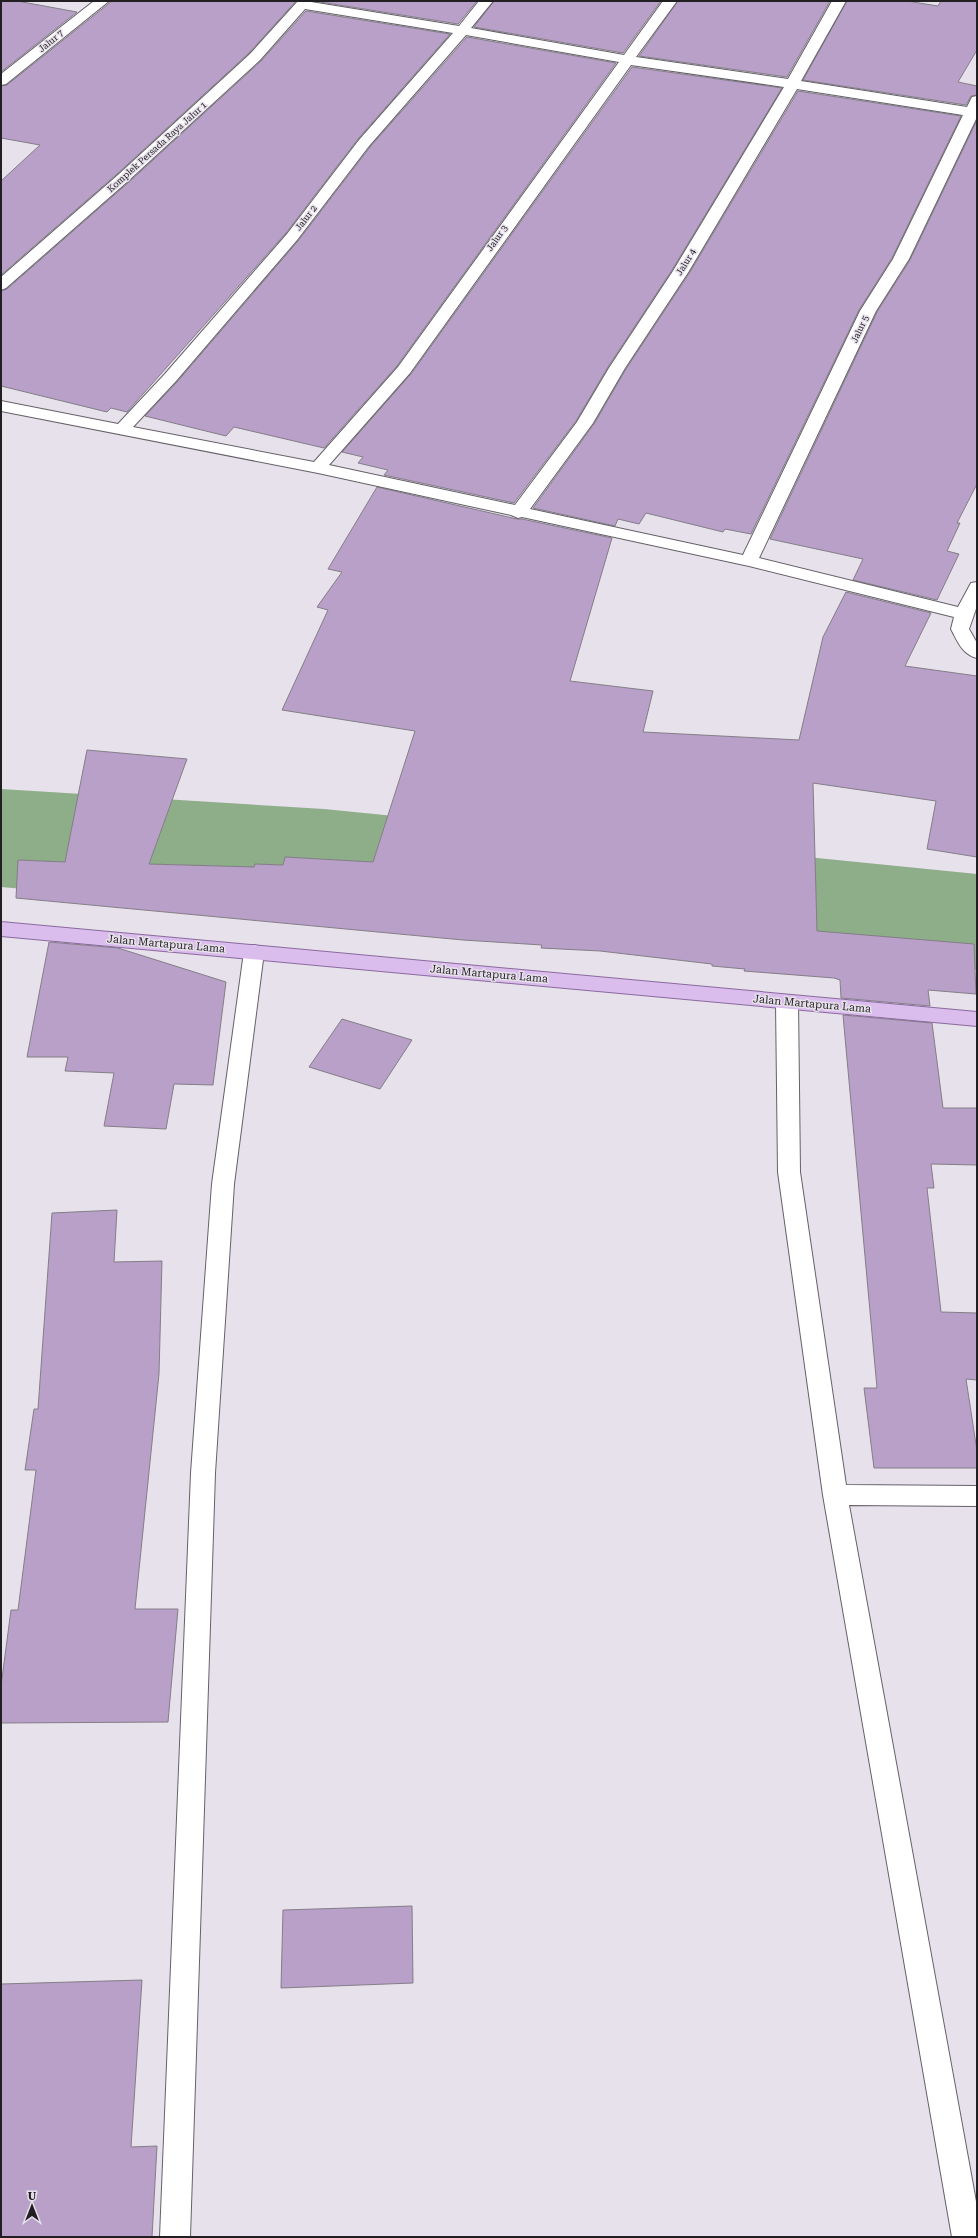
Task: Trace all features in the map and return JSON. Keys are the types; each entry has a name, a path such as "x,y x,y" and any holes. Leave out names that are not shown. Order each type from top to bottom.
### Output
{"main road":[{"name":"Jalan Martapura Lama","path":"1,929 977,1019"}],"street":[{"path":"81,1 100,3"},
{"name":"Jalur 2","path":"121,430 170,378 292,237 364,143 486,1"},
{"name":"Jalur 3","path":"318,468 404,370 510,220 670,1"},
{"name":"Jalur 4","path":"518,513 585,423 617,368 681,271 744,167 839,1"},
{"name":"Jalur 7","path":"1,81 100,3"},
{"path":"304,3 628,60 791,85 975,108"},
{"name":"Komplek Persada Raya Jalur 1","path":"1,285 123,178 255,57 304,3"},
{"name":"Jalur 5","path":"748,561 805,447 868,311 901,259 975,108"},
{"path":"1,406 318,468 518,513 748,561 964,614"},
{"path":"977,587 964,614 960,629 971,649 977,652"},
{"path":"176,2237 203,1474 223,1184 254,952"},
{"path":"788,1002 789,1172 835,1495 967,2237"},
{"path":"835,1495 977,1496"}],"shaded area":[{"path":"1,789 324,809 977,874 977,970 1,887"}],"building":[{"path":"1,1 17,1 77,12 1,72"},
{"path":"112,1 296,1 249,53 117,174 1,275 1,181 40,145 1,138 1,86 7,85"},
{"path":"314,1 477,1 458,24"},
{"path":"494,1 661,1 623,53 474,27"},
{"path":"678,1 830,1 787,77 639,56"},
{"path":"847,1 907,1 938,6 941,1 977,1 977,50 958,82 977,86 977,95 971,96 966,105 803,80"},
{"path":"306,11 450,34 358,139 286,233 127,412 111,408 107,412 1,386 1,291 7,289 129,182 261,61"},
{"path":"467,37 616,63 397,366 324,448 234,427 226,436 145,416 177,382 298,241 370,147"},
{"path":"632,67 782,88 672,270 608,367 576,421 514,503 384,475 388,470 358,463 363,457 342,452 411,374"},
{"path":"798,91 961,116 892,258 859,310 751,534 725,529 723,532 646,513 639,524 618,519 615,526 533,508 594,424 626,369 690,272"},
{"path":"977,120 977,484 957,523 960,523 947,551 959,554 937,600 853,580 863,559 770,539 877,312 910,260"},
{"path":"377,487 517,519 612,538 570,681 653,691 643,732 799,740 823,637 846,592 931,613 905,666 977,676 977,857 927,849 936,801 813,783 817,931 974,944 976,994 928,990 930,1006 841,998 840,980 834,978 744,971 745,969 712,966 712,964 600,951 541,948 542,945 463,940 16,898 18,860 65,862 87,750 187,759 149,864 254,867 255,864 283,865 285,857 373,862 415,731 282,710 328,610 317,607 342,572 328,569"},
{"path":"49,942 118,948 226,982 213,1085 174,1084 166,1129 104,1126 114,1073 65,1071 68,1057 27,1057"},
{"path":"843,1015 932,1023 943,1108 977,1108 977,1165 931,1164 934,1188 927,1188 941,1312 977,1313 977,1380 966,1379 977,1451 977,1468 874,1468 864,1388 877,1388"},
{"path":"342,1019 412,1040 380,1089 309,1067"},
{"path":"117,1210 114,1262 162,1261 159,1374 135,1609 178,1609 168,1722 1,1723 1,1686 11,1610 18,1610 36,1470 25,1470 34,1409 38,1409 52,1213"},
{"path":"412,1906 413,1983 281,1988 283,1910"},
{"path":"142,1980 131,2147 157,2146 152,2237 1,2237 1,1984"}]}
